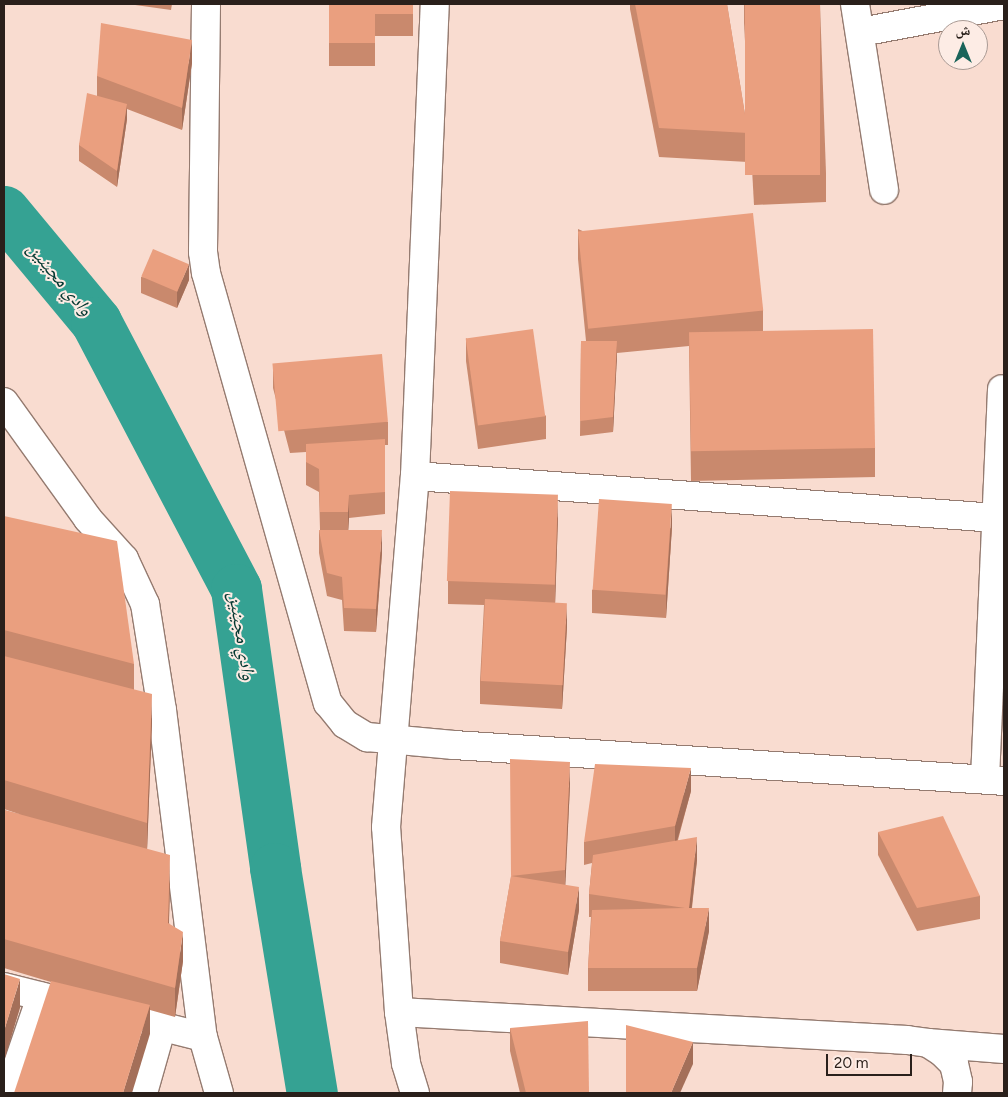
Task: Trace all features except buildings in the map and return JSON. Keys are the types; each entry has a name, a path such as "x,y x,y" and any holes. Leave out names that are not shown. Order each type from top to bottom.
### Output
{"street":[{"path":"206,4 203,252 206,273 328,703 345,724 367,737 454,745 995,780 996,518 1002,389"},
{"path":"415,1093 406,1063 399,1012 386,827 415,476 435,4"},
{"path":"856,4 884,190"},
{"path":"861,32 1004,4"},
{"path":"5,407 88,519 124,559 145,604 162,710 181,876 204,1037 219,1093"},
{"path":"415,476 996,518"},
{"path":"78,549 124,559"},
{"path":"134,703 162,710"},
{"path":"153,867 181,876"},
{"path":"4,986 41,997 204,1037"},
{"path":"8,1093 41,997"},
{"path":"399,1012 907,1040 1004,1049"},
{"path":"143,1093 162,1026"},
{"path":"928,1043 942,1052 954,1064 958,1082 957,1093"}],"waterway":[{"name":"وادي مجينين","path":"4,211 96,322 236,589 275,868 312,1093"}]}
